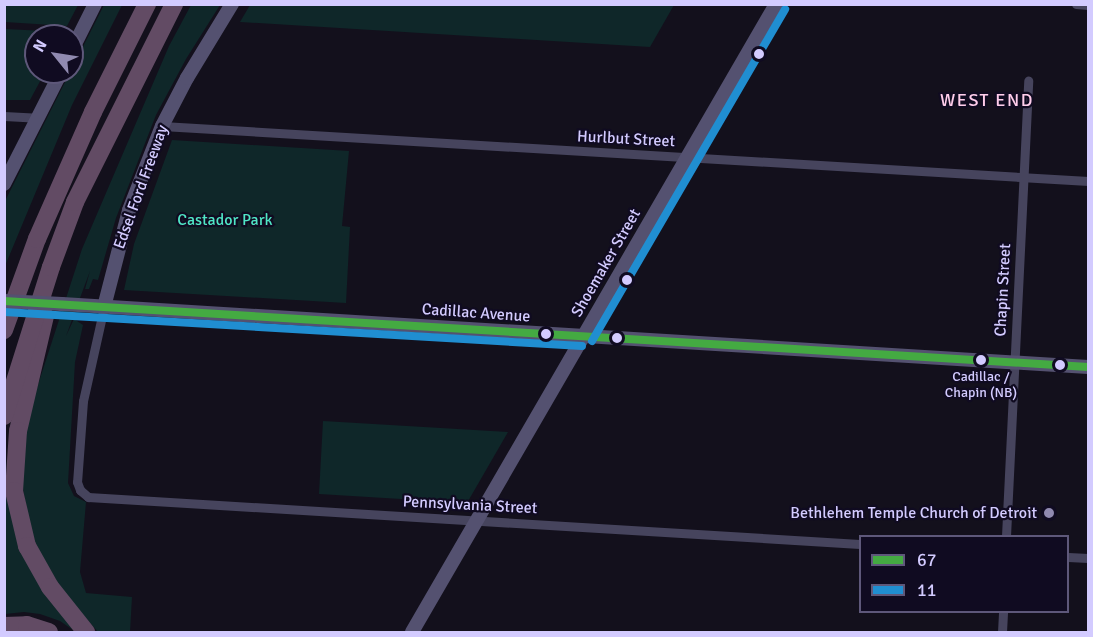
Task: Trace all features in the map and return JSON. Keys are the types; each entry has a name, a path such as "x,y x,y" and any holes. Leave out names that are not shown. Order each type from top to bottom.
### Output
{"highway":[{"path":"4,330 37,239 93,112 147,4"},
{"path":"4,416 51,267 75,202 174,4"},
{"path":"51,267 44,331 18,431 14,460 15,491 27,546 50,587 86,633"},
{"path":"4,626 27,625 50,633"}],"street":[{"path":"84,26 95,4"},
{"name":"Edsel Ford Freeway","path":"80,490 77,482 83,401 129,210 162,126 187,78 232,4"},
{"name":"Shoemaker Street","path":"412,633 776,4"},
{"path":"1076,4 1089,5"},
{"name":"Chapin Street","path":"1006,535 1028,81"},
{"path":"4,184 55,84"},
{"path":"4,116 37,118"},
{"name":"Hurlbut Street","path":"162,126 1089,181"},
{"name":"Cadillac Avenue","path":"4,301 1089,367"},
{"name":"Pennsylvania Street","path":"80,490 92,498 859,544"},
{"path":"1069,557 1089,558"},
{"path":"1002,633 1003,613"}],"green space":[{"path":"5,4 78,5 68,24 5,22"},
{"path":"674,4 650,47 240,22 250,5"},
{"path":"104,5 122,5 84,81 84,45"},
{"path":"191,5 220,5 186,59 156,115 116,218 98,280 93,279 89,289 85,289 90,271 66,336 74,319 83,325 75,362 68,483 74,496 86,502 80,572 86,593 132,597 130,632 98,632 64,593 37,548 30,526 21,479 21,454 34,397 82,249 169,46"},
{"path":"5,29 24,30 24,84 39,84 30,100 5,100"},
{"path":"64,84 82,84 5,266 5,201"},
{"name":"Castador Park","path":"172,140 349,151 342,226 350,227 346,303 124,290 134,244"},
{"path":"323,421 508,432 467,503 319,494"},
{"path":"6,460 7,486 76,632 60,621 40,614 24,612 5,614"}],"transit line":[{"name":"11","path":"592,341 785,9"},
{"name":"67","path":"4,301 1088,367"},
{"name":"11","path":"4,312 582,346"}],"place":[{"name":"Cadillac / Chapin (NB)","path":"981,360"},
{"name":"Bethlehem Temple Church of Detroit","path":"1049,513"}],"district":[{"name":"WEST END","path":"987,100"}]}
